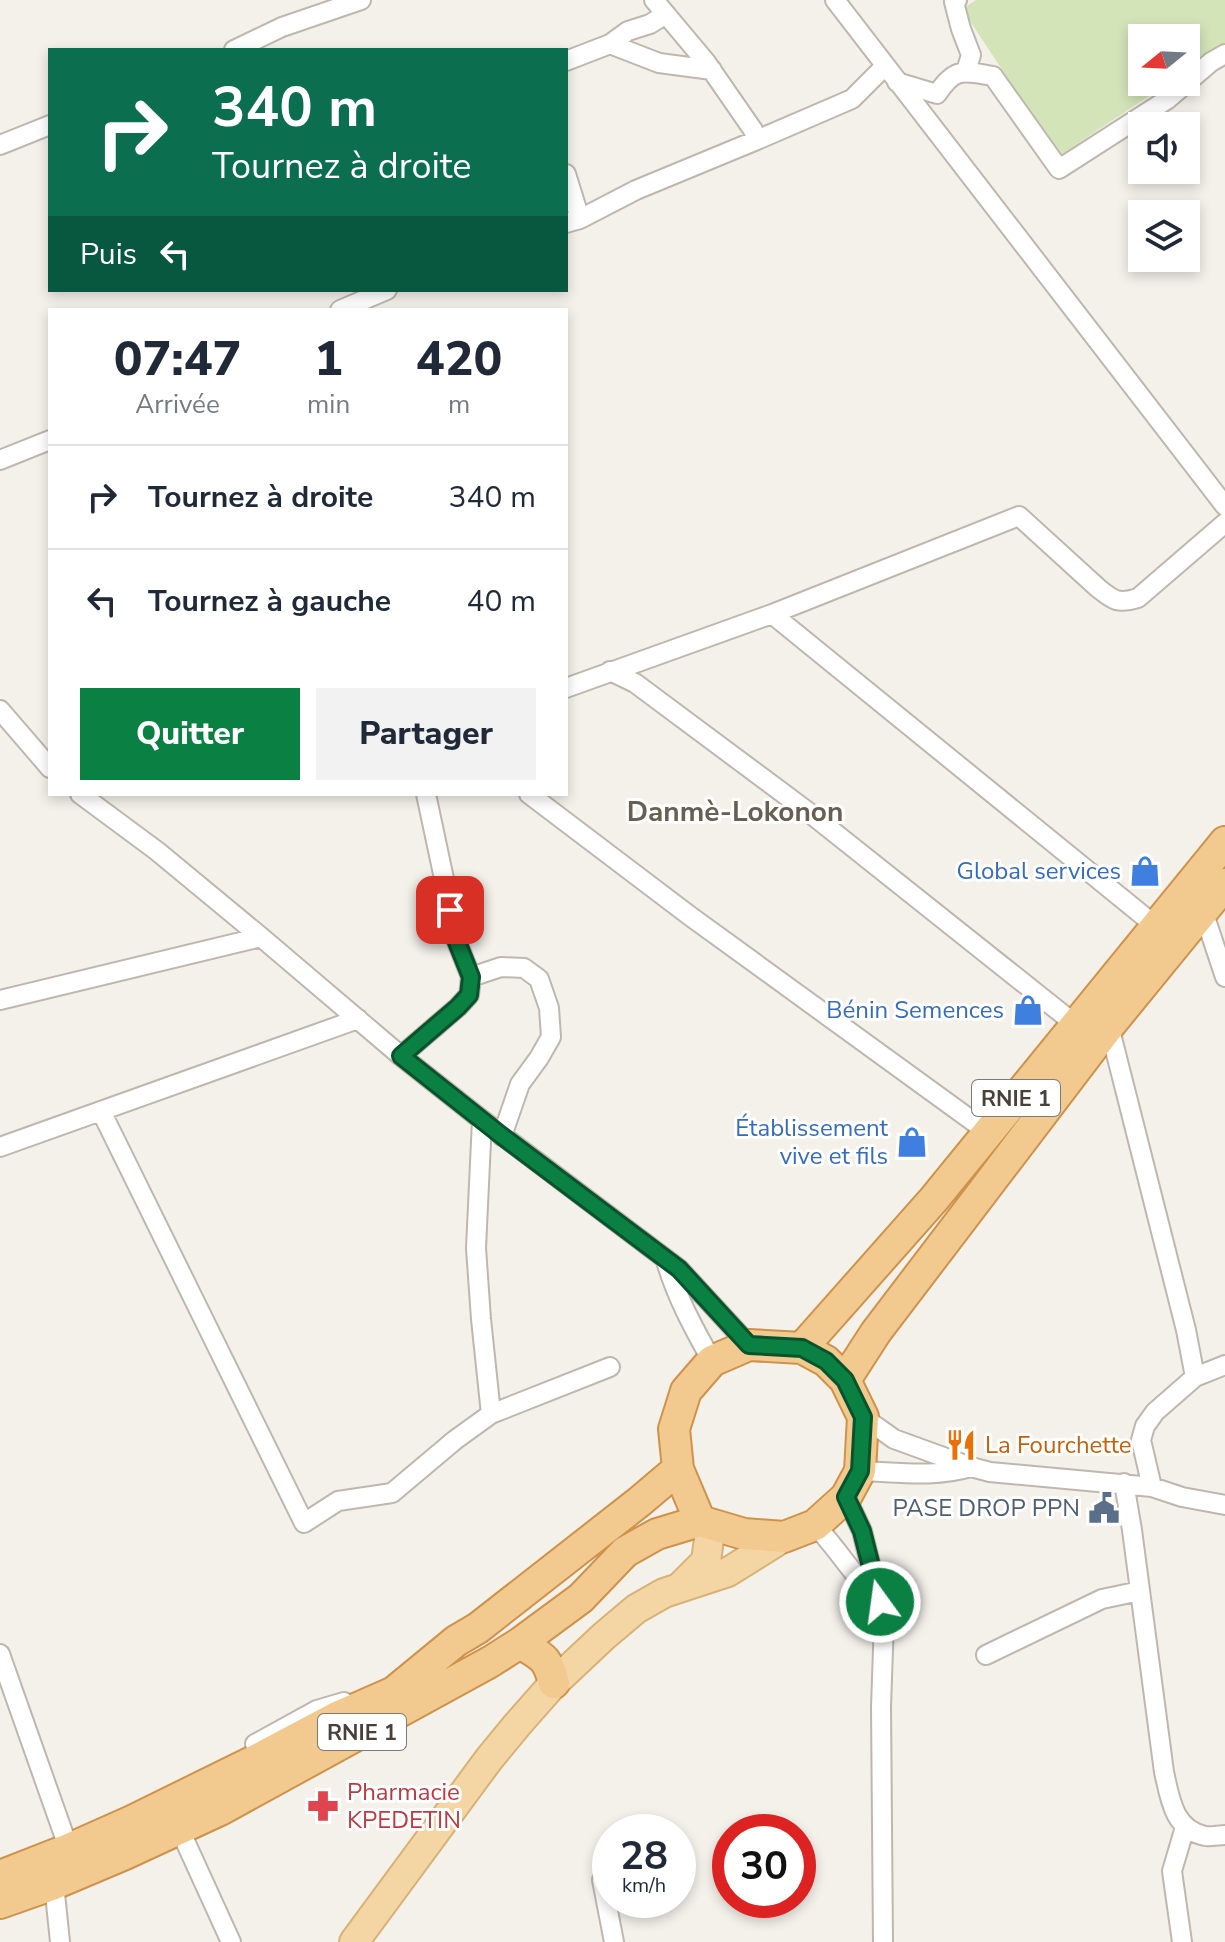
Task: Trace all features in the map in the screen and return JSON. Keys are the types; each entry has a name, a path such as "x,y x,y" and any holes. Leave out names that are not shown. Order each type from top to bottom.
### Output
{"highway":[{"name":"RNIE 1","path":"802,1348 989,1133 1225,842"},
{"name":"RNIE 1","path":"845,1380 876,1332 1109,1026 1225,884"},
{"path":"749,1345 802,1348 826,1361 845,1380 863,1417 860,1471 846,1497 815,1525 784,1537 744,1534 705,1523 678,1469 674,1429 686,1391 712,1361 749,1345"},
{"name":"RNIE 1","path":"0,1876 144,1816 337,1717 394,1692 678,1469"},
{"name":"RNIE 1","path":"0,1903 54,1884 220,1810 520,1643 581,1598 625,1552 657,1534 705,1523"},
{"path":"520,1643 544,1657 554,1683"}],"main road":[{"path":"677,1590 706,1561 705,1523"},
{"path":"354,1942 489,1759 554,1683 636,1609 664,1593 728,1572 784,1537"}],"street":[{"path":"238,48 282,27 361,0"},
{"path":"835,0 1225,506"},
{"path":"957,0 954,2 971,55 966,71"},
{"path":"568,60 610,44 628,31 650,24 660,7 712,70 757,140"},
{"path":"610,44 659,63 712,70"},
{"path":"897,82 937,94 948,78 966,71 993,76 1059,169 1168,99 1220,61"},
{"path":"568,187 573,221 636,190 852,99 885,66"},
{"path":"0,145 48,126"},
{"path":"345,308 382,292"},
{"path":"0,460 48,441"},
{"path":"568,687 772,614 1019,516 1111,599 1123,602 1138,598 1225,523"},
{"path":"772,614 1157,927"},
{"path":"610,671 635,683 811,814 1075,1024"},
{"path":"0,710 48,766"},
{"path":"83,796 157,851 401,1056 679,1269 749,1345"},
{"path":"401,1056 469,995 471,977 453,932 426,796"},
{"path":"532,796 690,916 989,1133"},
{"path":"1203,911 1225,977"},
{"path":"0,1000 261,937"},
{"path":"471,977 501,967 524,968 539,979 549,1008 551,1037 520,1084 502,1136"},
{"path":"0,1147 358,1019"},
{"path":"1109,1026 1186,1330 1195,1377"},
{"path":"101,1111 304,1523 338,1501 392,1493 491,1414 610,1367"},
{"path":"482,1120 476,1248 491,1414"},
{"path":"666,1261 678,1295 712,1361"},
{"path":"1152,1487 1141,1440 1145,1426 1155,1412 1195,1377 1225,1365"},
{"path":"863,1417 894,1439 990,1472 1124,1483 1225,1505"},
{"path":"860,1471 936,1474 971,1467"},
{"path":"1124,1483 1164,1772 1174,1812 1185,1827 1205,1836 1225,1835"},
{"path":"846,1497 862,1531 884,1620 881,1707 883,1942"},
{"path":"815,1525 865,1588 880,1602"},
{"path":"986,1655 1102,1599 1140,1591"},
{"path":"0,1654 65,1838"},
{"path":"0,1863 65,1838 180,1786 317,1710 394,1692"},
{"path":"1182,1942 1172,1871 1185,1827"},
{"path":"179,1828 231,1942"},
{"path":"54,1884 60,1942"},
{"path":"609,1918 614,1942"}],"green space":[{"path":"976,0 1225,0 1225,45 1200,62 1200,24 1128,24 1128,96 1149,96 1059,156 962,9"}],"place":[{"name":"Global services","path":"1145,871"},
{"name":"Bénin Semences","path":"1028,1010"},
{"name":"Établissement vive et fils","path":"912,1142"},
{"name":"La Fourchette","path":"961,1445"},
{"name":"PASE DROP PPN","path":"1104,1508"},
{"name":"Pharmacie KPEDETIN","path":"323,1806"}],"district":[{"name":"Danmè-Lokonon","path":"735,811"}],"route":[{"path":"450,910 453,932 471,977 469,995 401,1056 679,1269 749,1345 802,1348 826,1361 845,1380 863,1417 860,1471 846,1497 862,1531 880,1602"}]}
